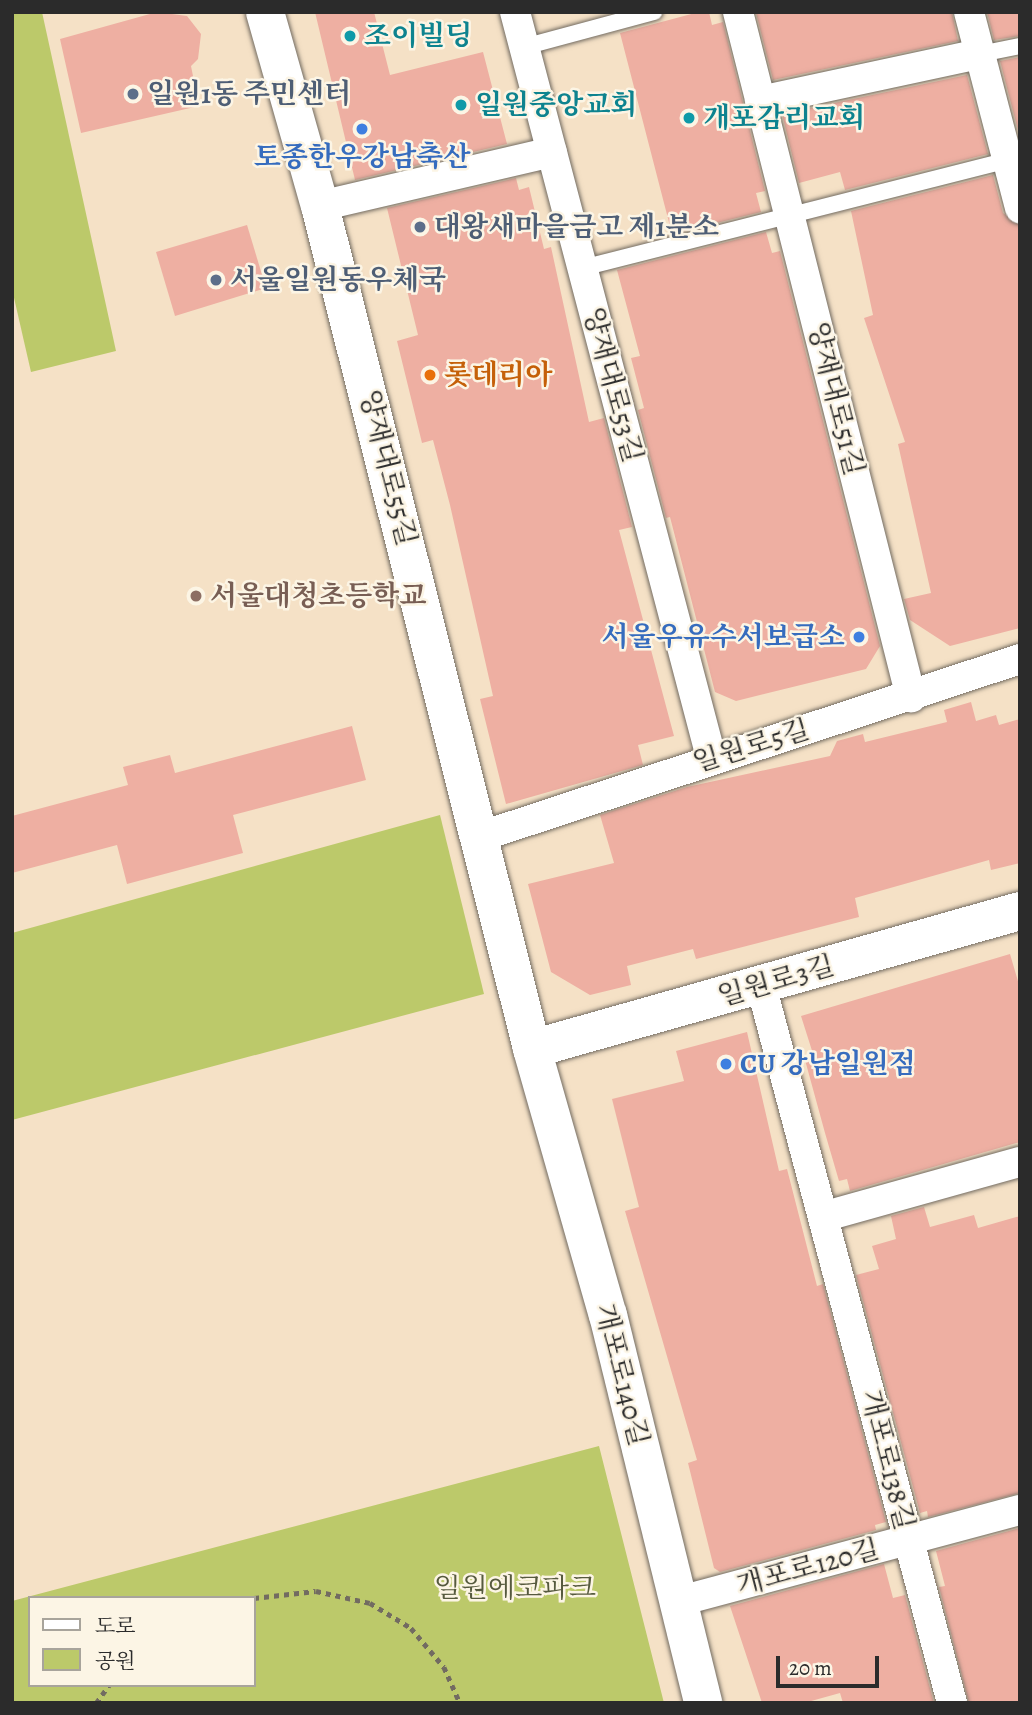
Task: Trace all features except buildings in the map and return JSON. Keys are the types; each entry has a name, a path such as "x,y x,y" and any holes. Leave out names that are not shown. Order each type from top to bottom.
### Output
{"street":[{"name":"양재대로55길","path":"265,12 320,206 482,836 532,1049"},
{"name":"양재대로53길","path":"515,12 711,758"},
{"name":"양재대로51길","path":"738,12 911,697"},
{"path":"969,12 1020,208"},
{"path":"760,101 980,54"},
{"path":"320,206 552,152"},
{"name":"일원로5길","path":"482,836 711,758 911,697 1020,659"},
{"name":"일원로3길","path":"532,1049 1020,911"},
{"name":"개포로138길","path":"761,985 826,1216 952,1703"},
{"name":"개포로140길","path":"532,1049 608,1315 703,1703"},
{"path":"826,1216 1020,1162"},
{"name":"개포로120길","path":"677,1602 1020,1510"}],"lane":[{"path":"524,47 654,12"},
{"path":"980,54 1020,46"},
{"path":"583,268 789,213 1008,160"}],"path":[{"path":"256,1598 316,1591 370,1603 411,1628 444,1667 460,1703"},
{"path":"96,1703 108,1687"}],"green space":[{"path":"12,12 42,12 116,351 31,372 12,289"},
{"path":"440,815 484,994 12,1120 12,933"},
{"name":"일원에코파크","path":"599,1446 664,1703 12,1703 12,1601 28,1597 28,1687 256,1687 256,1596 31,1596"}],"place":[{"name":"조이빌딩","path":"350,36"},
{"name":"일원1동 주민센터","path":"133,94"},
{"name":"일원중앙교회","path":"461,105"},
{"name":"개포감리교회","path":"689,118"},
{"name":"토종한우강남축산","path":"362,129"},
{"name":"대왕새마을금고 제1분소","path":"420,227"},
{"name":"서울일원동우체국","path":"216,280"},
{"name":"롯데리아","path":"430,375"},
{"name":"서울대청초등학교","path":"196,596"},
{"name":"서울우유수서보급소","path":"859,637"},
{"name":"CU 강남일원점","path":"726,1064"}]}
